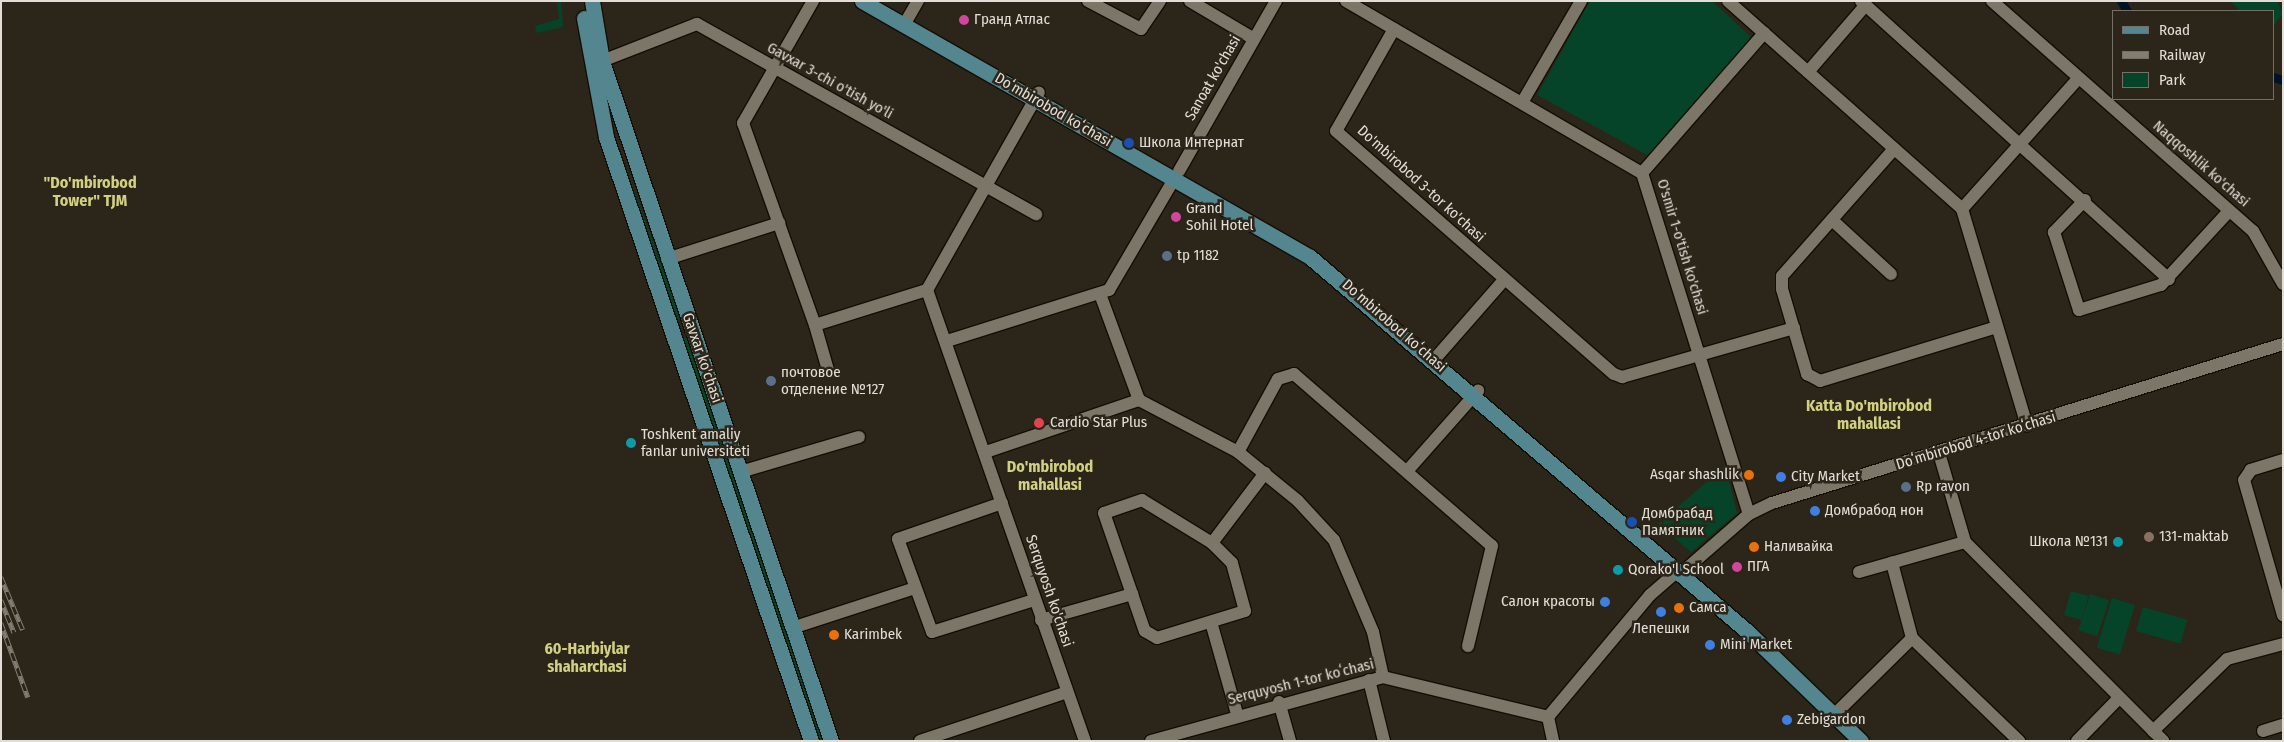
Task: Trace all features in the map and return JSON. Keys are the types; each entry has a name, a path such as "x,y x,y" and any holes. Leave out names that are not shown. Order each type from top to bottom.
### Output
{"main road":[{"name":"Gavxar ko'chasi","path":"582,1 606,137 811,741"},
{"name":"Gavxar ko'chasi","path":"592,1 602,61 667,259 692,327 831,741"},
{"name":"Doʻmbirobod koʻchasi","path":"862,1 906,22 1177,175 1310,257 1436,358 1872,741"},
{"name":"Doʻmbirobod koʻchasi","path":"878,1 906,22"},
{"path":"674,333 692,327"},
{"name":"Doʻmbirobod koʻchasi","path":"1838,712 1861,741"}],"street":[{"path":"813,1 743,123 779,223 828,370"},
{"path":"906,22 918,1"},
{"path":"1088,1 1141,29 1160,1"},
{"path":"1190,1 1254,39"},
{"name":"Sanoat ko'chasi","path":"1100,294 1109,290 1276,1"},
{"name":"O'smir 1-o'tish ko'chasi","path":"1346,1 1522,101 1642,173 1748,514"},
{"path":"1522,101 1581,1"},
{"path":"1728,1 1962,209 2028,425"},
{"name":"Naqqoshlik ko'chasi","path":"1992,1 2078,79 2230,211 2262,242 2283,284"},
{"path":"1808,72 1863,4 2085,200 2169,279"},
{"name":"Gavxar 3-chi o'tish yo'li","path":"602,61 697,24 1036,214"},
{"name":"Do'mbirobod 3-tor ko'chasi","path":"1394,29 1336,131 1504,280 1614,374 1622,377 1794,328"},
{"path":"1642,173 1764,33"},
{"path":"1962,209 2078,79"},
{"path":"814,325 927,290 987,188 1037,96"},
{"path":"1894,149 1782,276 1782,290 1807,374 1820,381 1997,327"},
{"path":"2085,200 2054,232 2078,310 2169,279 2230,211"},
{"path":"1832,220 1891,274"},
{"path":"667,259 779,223"},
{"path":"1436,358 1504,280"},
{"name":"Serquyosh ko'chasi","path":"927,290 986,452 1034,600 1085,741"},
{"path":"947,342 1100,294 1139,400 1238,452 1265,472 1334,540 1373,632 1383,677"},
{"name":"Doʻmbirobod 4-tor koʻchasi","path":"1548,717 1678,571 1748,514 1799,493 1939,453 2283,344"},
{"path":"1238,452 1278,379 1290,373 1408,470 1492,546 1468,646"},
{"path":"1408,470 1476,393"},
{"path":"986,452 1139,400"},
{"path":"740,472 859,437"},
{"path":"1939,453 1964,542 2118,699 2163,741"},
{"path":"2283,460 2251,470 2244,480 2283,615"},
{"path":"1212,543 1265,472"},
{"path":"1142,500 1212,543 1232,563 1246,611 1153,638 1145,631 1104,513 1142,500"},
{"path":"1002,503 898,539 932,632 1034,600"},
{"path":"1859,572 1964,542"},
{"path":"1892,563 1912,638 2019,741"},
{"path":"792,628 915,588"},
{"path":"1041,620 1132,594"},
{"path":"1211,622 1237,714"},
{"path":"1838,712 1912,638"},
{"path":"2153,731 2227,659 2283,644"},
{"name":"Serquyosh 1-tor koʻchasi","path":"1151,741 1279,702 1383,677 1548,717"},
{"path":"1368,680 1384,741"},
{"path":"920,741 1067,692"},
{"path":"2077,741 2118,699"},
{"path":"1279,702 1290,741"},
{"path":"1548,717 1553,741"},
{"path":"2263,731 2283,725"}],"green space":[{"path":"557,1 561,1 563,27 537,33 535,26 559,19"},
{"path":"1590,1 1712,1 1752,38 1649,156 1537,95"},
{"path":"2230,1 2277,1 2283,14 2274,25 2274,10 2240,10"},
{"path":"604,106 680,317 678,321 638,214"},
{"path":"686,337 823,741 817,741 682,338"},
{"path":"1725,466 1737,513 1691,552 1658,524"},
{"path":"2071,591 2088,596 2081,620 2064,615"},
{"path":"2090,594 2109,600 2097,636 2078,630"},
{"path":"2112,598 2135,605 2120,655 2097,648"},
{"path":"2143,607 2187,620 2180,644 2136,631"}],"waterway":[{"path":"2121,1 2126,10"},
{"path":"2274,77 2283,80"}],"railway":[{"path":"1,577 23,630"},
{"path":"1,600 14,633"},
{"path":"1,623 28,697"}],"place":[{"name":"Гранд Атлас","path":"964,20"},
{"name":"Школа Интернат","path":"1129,143"},
{"name":"Grand Sohil Hotel","path":"1176,217"},
{"name":"tp 1182","path":"1167,256"},
{"name":"почтовое отделение №127","path":"771,381"},
{"name":"Cardio Star Plus","path":"1039,423"},
{"name":"Toshkent amaliy fanlar universiteti","path":"631,443"},
{"name":"Asqar shashlik","path":"1749,475"},
{"name":"City Market","path":"1781,477"},
{"name":"Rp ravon","path":"1906,487"},
{"name":"Домбрабод нон","path":"1815,511"},
{"name":"Домбрабад Памятник","path":"1632,522"},
{"name":"131-maktab","path":"2149,537"},
{"name":"Школа №131","path":"2118,542"},
{"name":"Наливайка","path":"1754,547"},
{"name":"ПГА","path":"1737,567"},
{"name":"Qorako'l School","path":"1618,570"},
{"name":"Салон красоты","path":"1605,602"},
{"name":"Самса","path":"1679,608"},
{"name":"Лепешки","path":"1661,612"},
{"name":"Karimbek","path":"834,635"},
{"name":"Mini Market","path":"1710,645"},
{"name":"Zebigardon","path":"1787,720"}],"district":[{"name":"\"Do'mbirobod Tower\" TJM","path":"90,192"},
{"name":"Katta Do'mbirobod mahallasi","path":"1869,415"},
{"name":"Do'mbirobod mahallasi","path":"1050,476"},
{"name":"60-Harbiylar shaharchasi","path":"587,658"}]}
